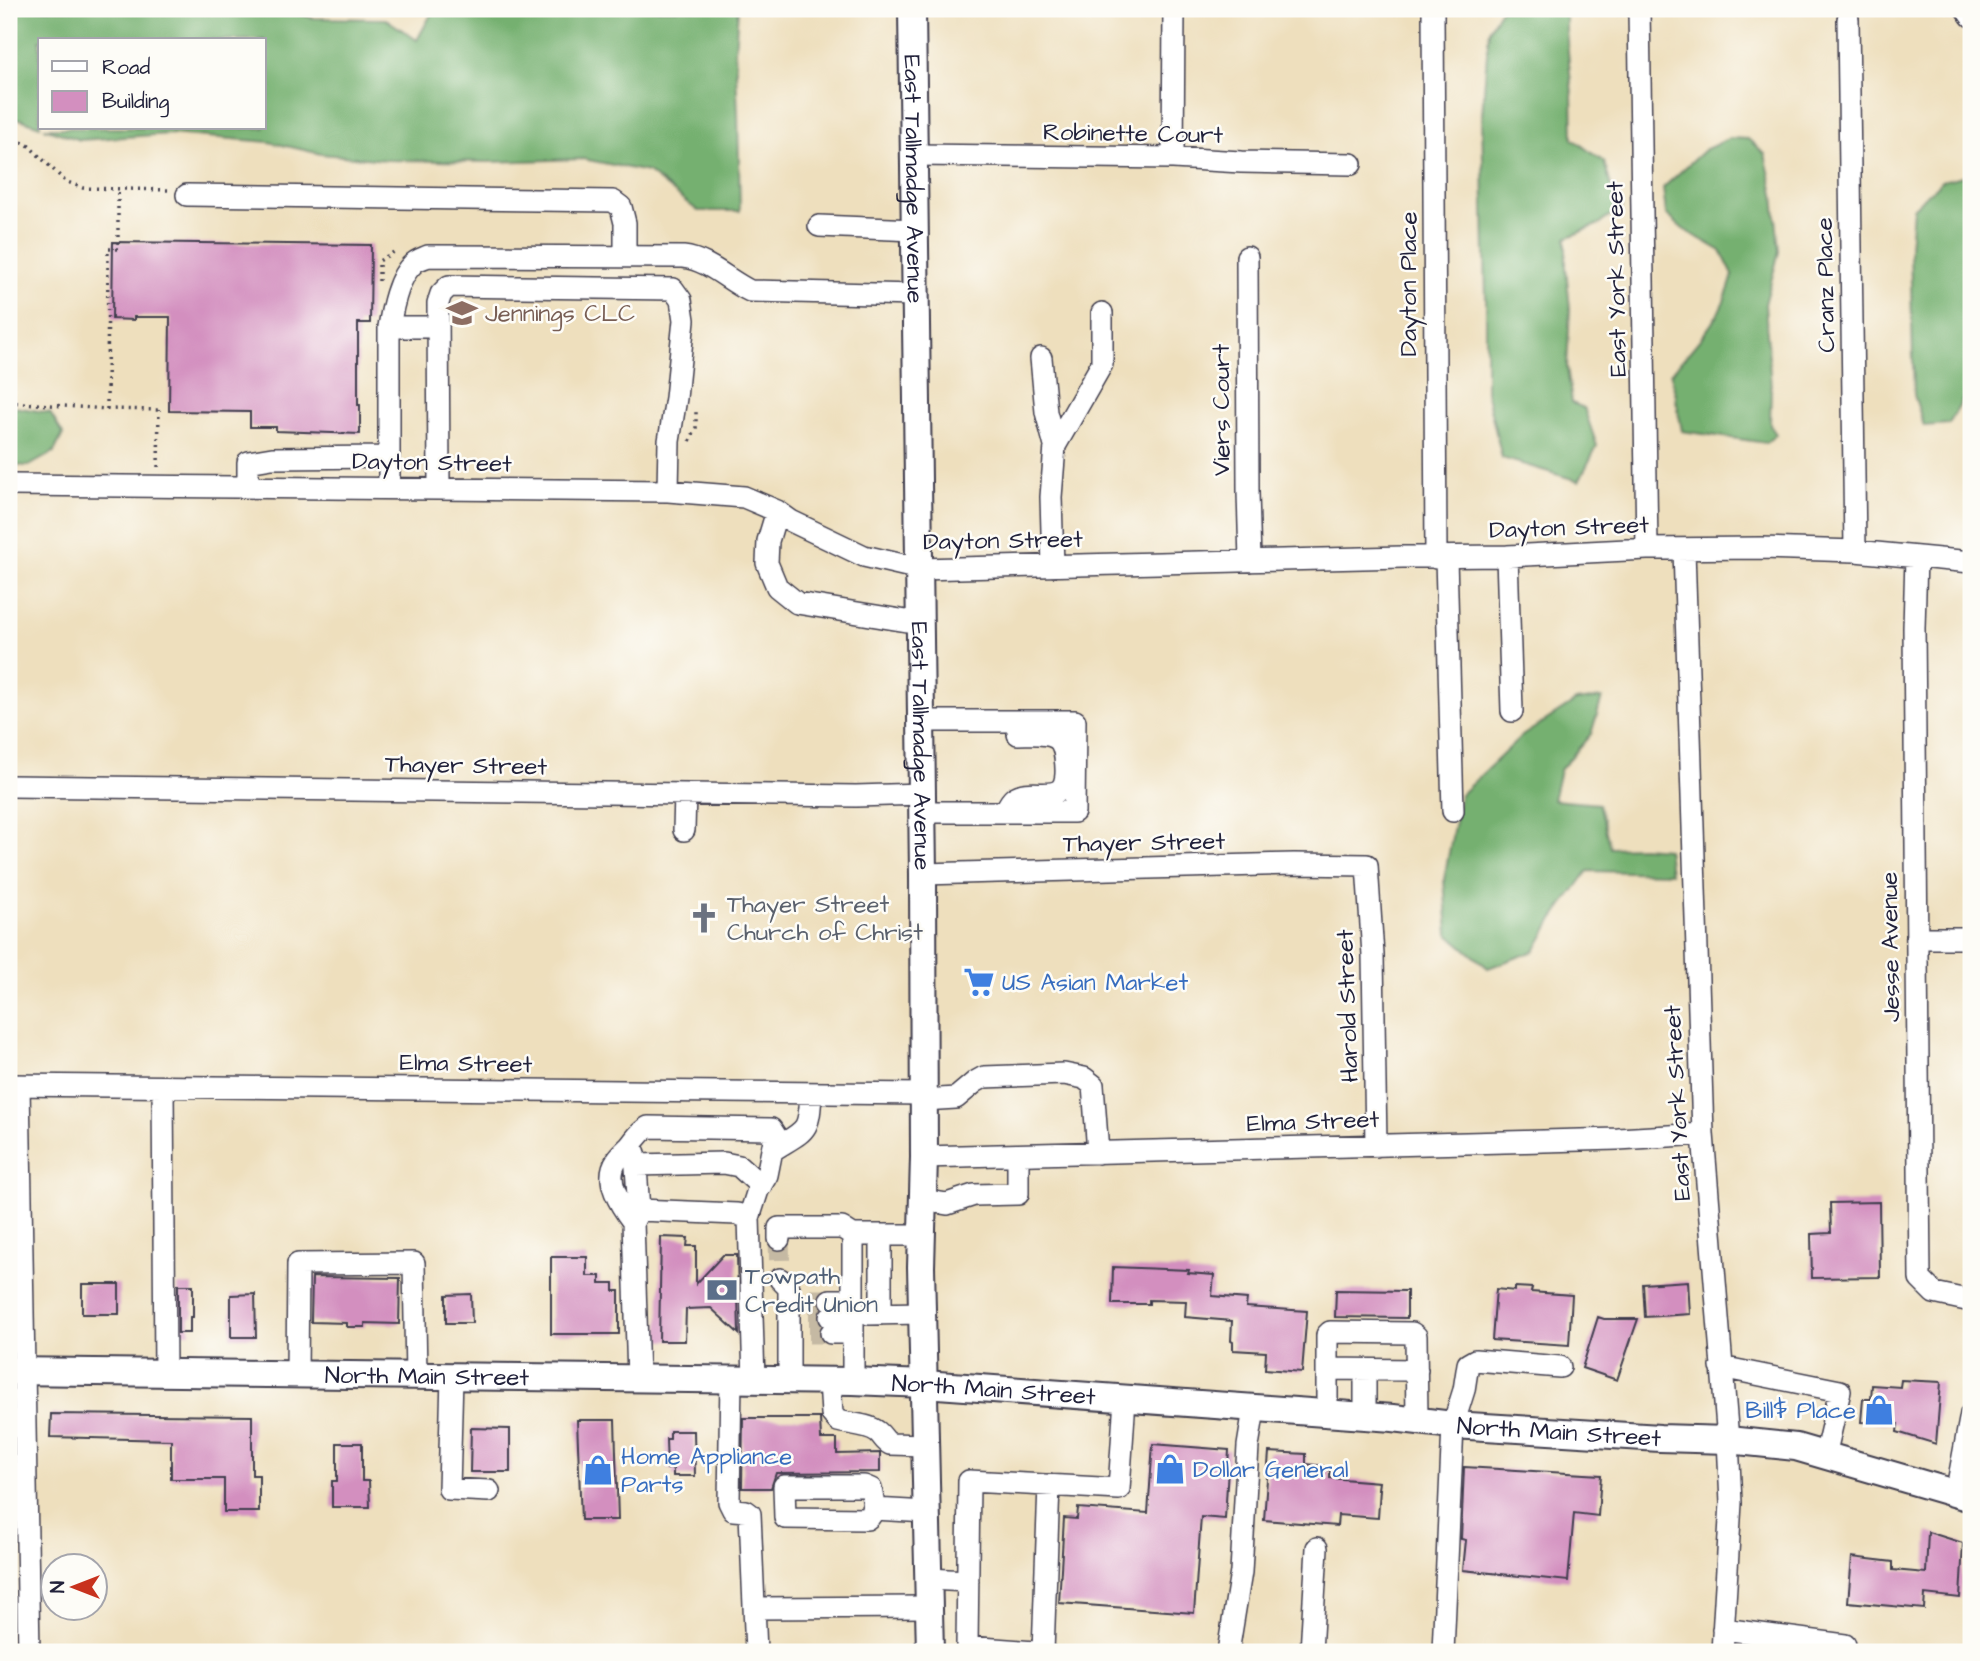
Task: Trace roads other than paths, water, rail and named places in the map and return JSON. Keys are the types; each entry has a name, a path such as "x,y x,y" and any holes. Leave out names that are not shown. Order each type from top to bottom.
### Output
{"main road":[{"name":"East Tallmadge Avenue","path":"912,9 923,874 922,1313 930,1652"},
{"name":"North Main Street","path":"16,1371 743,1379 924,1384 1327,1413 1453,1425 1728,1440 1796,1447 1963,1496"}],"street":[{"path":"1173,158 1174,9"},
{"name":"Dayton Place","path":"1433,9 1441,558 1453,811"},
{"name":"East York Street","path":"1639,9 1647,549"},
{"path":"1966,9 1971,16"},
{"name":"Cranz Place","path":"1848,19 1855,551"},
{"name":"Robinette Court","path":"915,155 1173,158 1351,164"},
{"path":"187,195 613,201 621,207 625,223 624,256"},
{"path":"819,226 915,230"},
{"path":"389,488 389,327 404,276 413,263 428,256 694,258 750,291 915,295"},
{"name":"Viers Court","path":"1247,257 1250,561"},
{"path":"439,488 438,303 441,294 449,286 673,289 681,300 684,320 669,440 668,491"},
{"path":"1055,446 1102,364 1102,313"},
{"path":"389,327 438,327"},
{"path":"1041,358 1046,412 1055,446 1051,497 1053,566"},
{"path":"248,487 248,462 272,458 389,457"},
{"name":"Dayton Street","path":"9,485 668,491 744,497 864,555 919,569 1761,548 1855,551 1971,562"},
{"path":"777,511 768,541 766,563 777,587 797,603 919,623"},
{"name":"East York Street","path":"1684,550 1703,1134 1731,1503 1722,1652"},
{"path":"1507,556 1512,711"},
{"name":"Jesse Avenue","path":"1916,557 1914,628 1920,1279 1934,1293 1971,1301"},
{"name":"Thayer Street","path":"9,786 844,796 1005,812 1074,812 1075,721 920,720"},
{"path":"684,830 685,794"},
{"name":"Thayer Street","path":"923,874 1294,864 1367,865"},
{"name":"Harold Street","path":"1367,865 1373,955 1376,1146"},
{"path":"1918,938 1971,938"},
{"name":"Elma Street","path":"14,1085 811,1093 956,1098 984,1077 1064,1074 1084,1078 1093,1085 1098,1153"},
{"path":"14,1085 16,1371 29,1652"},
{"path":"163,1087 165,1374"},
{"path":"773,1150 808,1124 811,1093"},
{"path":"638,1378 636,1135 648,1127 771,1129 775,1135 767,1175 749,1218 743,1379 729,1502 733,1510 750,1514 757,1652"},
{"name":"Elma Street","path":"924,1157 1618,1139 1703,1134"},
{"path":"634,1142 615,1162 612,1178 616,1194 636,1216 737,1214 749,1218"},
{"path":"923,1200 947,1204 974,1195 1018,1194 1018,1155"},
{"path":"636,1166 724,1163 739,1166 761,1186"},
{"path":"779,1239 779,1228 842,1228 853,1235 922,1235"},
{"path":"853,1235 853,1316 842,1381 832,1414 838,1421 871,1428 879,1433 886,1443 925,1445"},
{"path":"881,1235 881,1314"},
{"path":"297,1375 298,1264 414,1263 415,1376"},
{"path":"805,1311 853,1316"},
{"path":"805,1311 853,1316 922,1313"},
{"path":"789,1380 805,1311"},
{"path":"1327,1413 1327,1335 1330,1332 1412,1333 1416,1336 1417,1421"},
{"path":"1443,1652 1453,1425 1464,1390 1468,1364 1475,1360 1560,1367"},
{"path":"1721,1367 1840,1391 1825,1456"},
{"path":"1327,1369 1417,1370"},
{"path":"1365,1370 1365,1416"},
{"path":"453,1376 449,1489 489,1491"},
{"path":"1035,1652 967,1647 969,1480 1119,1489 1125,1399"},
{"path":"1228,1652 1241,1572 1248,1446 1254,1409"},
{"path":"1963,1496 1971,1414"},
{"path":"1043,1652 1049,1485"},
{"path":"874,1509 927,1512"},
{"path":"1311,1652 1317,1548"},
{"path":"928,1579 968,1581"},
{"path":"755,1608 929,1607"},
{"path":"1723,1629 1845,1645 1844,1652"}],"tunnel":[{"path":"779,1239 780,1279"},
{"path":"810,1300 830,1300"},
{"path":"809,1317 830,1317"},
{"path":"809,1333 831,1333"}],"place":[{"name":"Jennings CLC","path":"462,313"},
{"name":"Thayer Street Church of Christ","path":"704,918"},
{"name":"US Asian Market","path":"979,982"},
{"name":"Towpath Credit Union","path":"722,1290"},
{"name":"Bill$ Place","path":"1879,1410"},
{"name":"Dollar General","path":"1170,1469"},
{"name":"Home Appliance Parts","path":"598,1470"}]}
